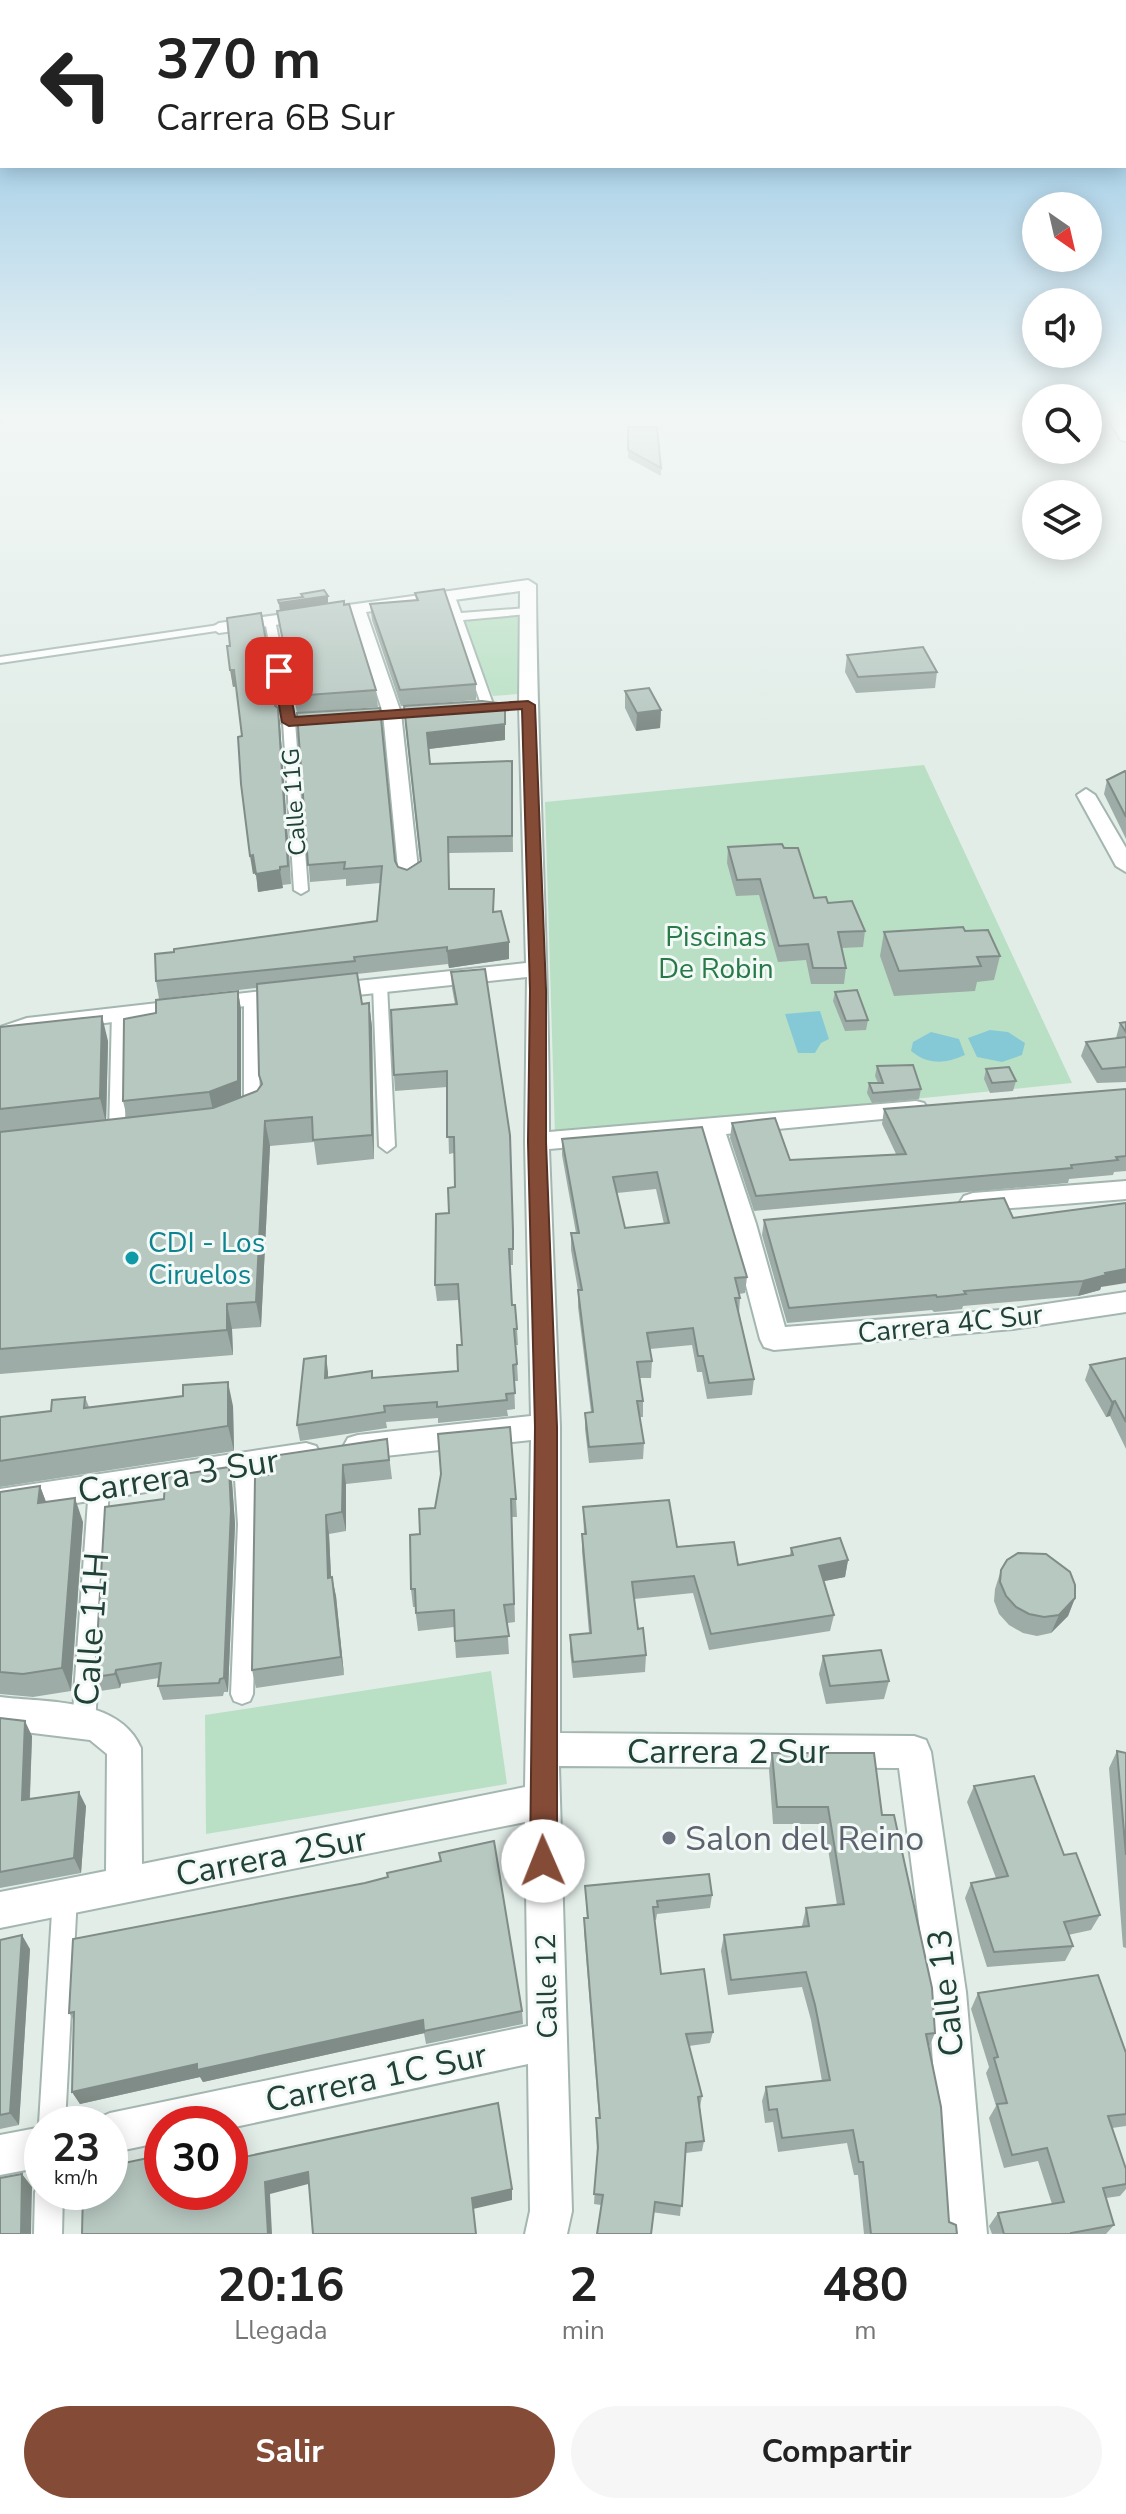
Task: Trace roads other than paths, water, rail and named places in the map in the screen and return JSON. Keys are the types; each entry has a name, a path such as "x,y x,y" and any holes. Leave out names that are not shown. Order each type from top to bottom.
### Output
{"street":[{"name":"Calle 12","path":"450,596 528,585 528,611 501,707 537,969 537,1142 546,1427 542,1801 551,2211 546,2234"},
{"path":"219,628 450,596"},
{"path":"357,609 391,714 409,878"},
{"path":"289,722 348,717"},
{"path":"1086,795 1126,866"},
{"path":"0,1035 27,1025 119,1013 537,969"},
{"path":"229,1117 252,1107"},
{"path":"537,1142 941,1107"},
{"path":"711,1125 743,1224 775,1222"},
{"path":"88,1137 146,1130"},
{"path":"947,1205 1126,1190"},
{"name":"Carrera 4C Sur","path":"743,1224 774,1339 1013,1319 1126,1302"},
{"name":"Carrera 3 Sur","path":"0,1502 474,1432 546,1427"},
{"path":"0,1713 84,1724 109,1733 124,1748 124,1885"},
{"name":"Carrera 2 Sur","path":"543,1749 914,1752"},
{"name":"Calle 13","path":"914,1752 947,1992 966,2234"},
{"name":"Carrera 2Sur","path":"0,1910 542,1801"},
{"name":"Carrera 1C Sur","path":"128,2129 547,2041"},
{"path":"0,2155 24,2150"}],"lane":[{"path":"450,596 456,617 501,707"},
{"path":"456,617 528,611"},
{"name":"Calle 11G","path":"270,620 289,722 301,890"},
{"path":"0,660 219,628"},
{"path":"380,985 387,1146"},
{"path":"251,999 252,1107"},
{"path":"117,1134 119,1013"},
{"path":"242,1694 248,1524 244,1464"},
{"name":"Calle 11H","path":"84,1724 99,1487"},
{"path":"53,2106 65,1896"},
{"path":"48,2234 49,2210"}],"water":[{"path":"820,1011 829,1039 821,1043 815,1053 798,1053 785,1014"},
{"path":"990,1030 1008,1032 1025,1043 1022,1055 1002,1062 977,1057 968,1038"},
{"path":"931,1032 959,1039 965,1055 937,1062 911,1051 913,1042"}],"place":[{"name":"CDI - Los Ciruelos","path":"132,1258"},
{"name":"Salon del Reino","path":"669,1838"}],"park label":[{"name":"Piscinas De Robin","path":"716,952"}]}
